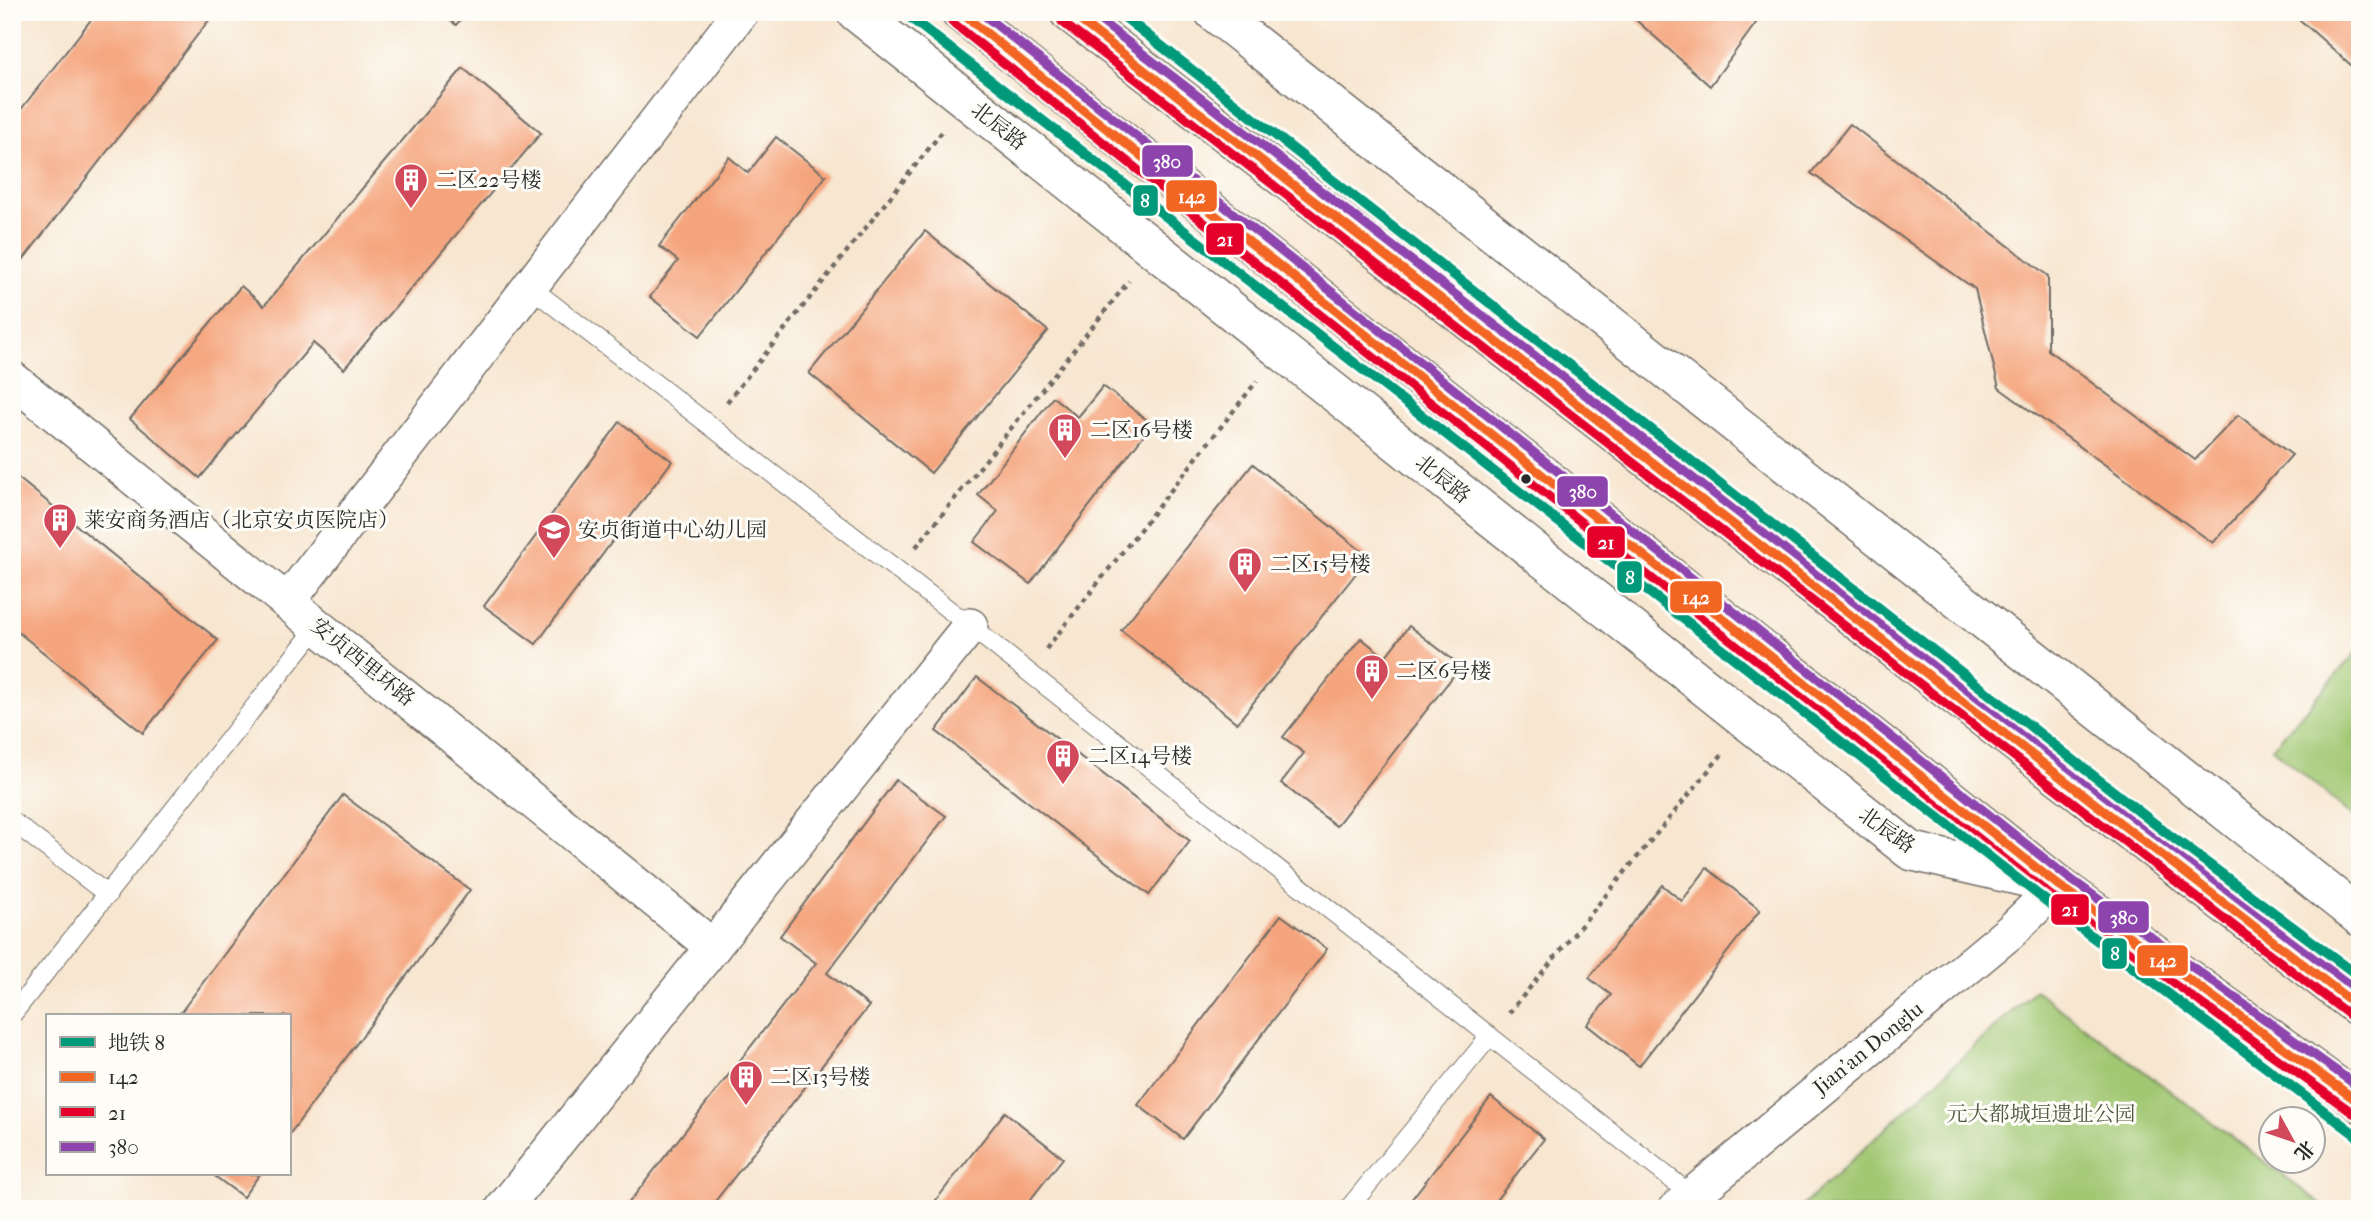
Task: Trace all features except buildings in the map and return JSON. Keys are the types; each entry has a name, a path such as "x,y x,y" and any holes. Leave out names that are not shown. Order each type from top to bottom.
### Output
{"main road":[{"name":"北辰路","path":"960,12 2058,885 2360,1103"},
{"path":"1069,12 2360,1008"}],"street":[{"path":"288,601 741,12"},
{"name":"北辰路","path":"856,12 1911,852 2058,885"},
{"path":"1214,12 2360,916"},
{"name":"安贞西里环路","path":"12,379 713,947"},
{"path":"503,1209 970,626"},
{"name":"Jian'an Donglu","path":"1683,1201 2011,931 2058,885"}],"lane":[{"path":"530,286 1028,671 1490,1036 1683,1201"},
{"path":"12,1015 318,626"},
{"path":"12,821 108,895"},
{"path":"1348,1209 1490,1036"}],"path":[{"path":"709,424 968,101"},
{"path":"898,570 1154,249"},
{"path":"1028,671 1281,351"},
{"path":"1490,1036 1749,722"}],"green space":[{"path":"2360,648 2360,822 2272,748"},
{"name":"元大都城垣遗址公园","path":"2035,990 2256,1155 2256,1176 2284,1176 2328,1209 1799,1209"}],"metro line":[{"name":"8","path":"903,12 2086,932 2360,1138"},
{"name":"8","path":"1118,12 2164,831 2360,977"}],"transit line":[{"name":"142","path":"960,12 2058,885 2360,1103"},
{"name":"380","path":"980,12 2065,875 2360,1088"},
{"name":"142","path":"1069,12 2360,1008"},
{"name":"380","path":"1089,12 2360,992"},
{"name":"21","path":"952,22 2050,895 2353,1113"},
{"name":"21","path":"1062,22 2353,1018"}],"place":[{"name":"二区22号楼","path":"411,210"},
{"name":"二区16号楼","path":"1065,460"},
{"name":"莱安商务酒店（北京安贞医院店）","path":"60,550"},
{"name":"安贞街道中心幼儿园","path":"554,560"},
{"name":"二区15号楼","path":"1245,594"},
{"name":"二区6号楼","path":"1372,701"},
{"name":"二区14号楼","path":"1063,786"},
{"name":"二区13号楼","path":"746,1107"}]}
